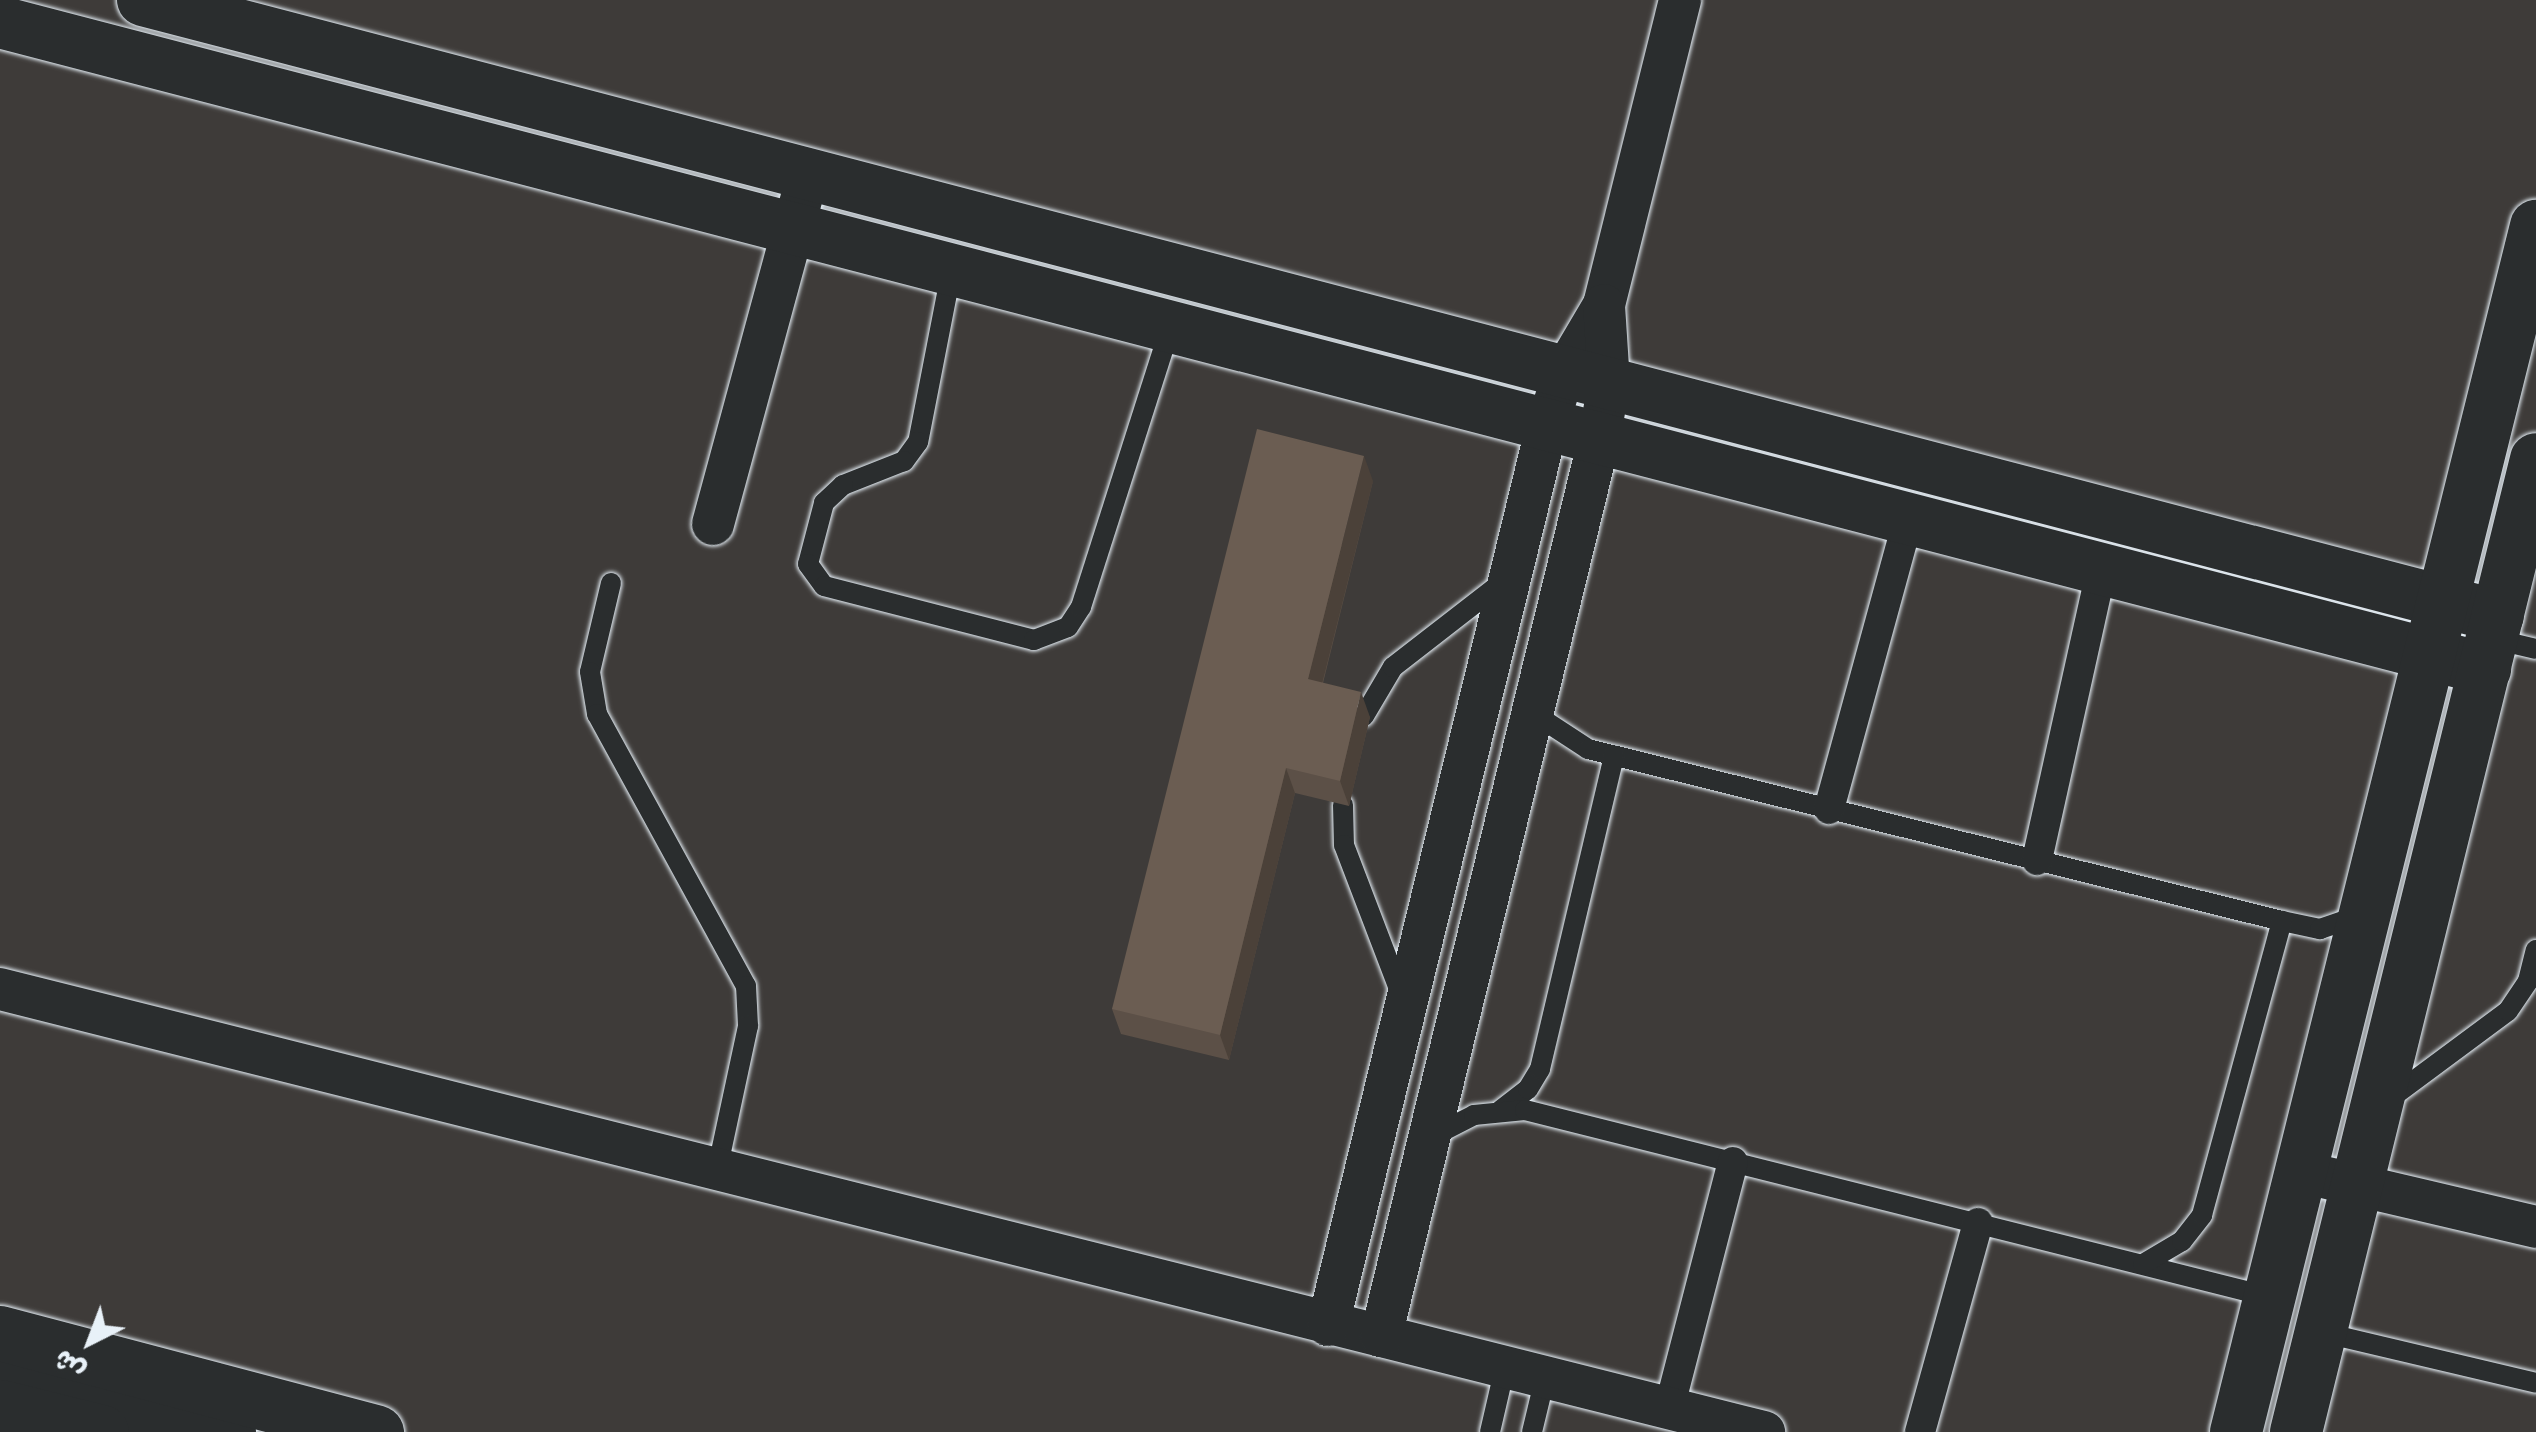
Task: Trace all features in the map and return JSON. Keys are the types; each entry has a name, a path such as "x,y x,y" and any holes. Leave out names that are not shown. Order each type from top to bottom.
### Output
{"main road":[{"path":"0,1334 376,1432"},
{"path":"0,1375 228,1432"},
{"path":"0,1407 102,1432"}],"street":[{"path":"143,0 2443,601 2503,643"},
{"path":"1380,1336 1432,1137 1598,440 1586,378 1680,0"},
{"path":"0,22 80,21 793,229 2430,654 2503,643"},
{"path":"713,524 807,174"},
{"path":"2236,1432 2536,226"},
{"path":"1234,345 1250,291"},
{"path":"1328,1325 1547,426 1586,378"},
{"path":"2486,428 2536,437"},
{"path":"2296,1432 2383,1084 2503,643 2536,459"},
{"path":"1829,809 1908,520"},
{"path":"2037,860 2102,570"},
{"path":"1449,825 1502,838"},
{"path":"1421,937 1476,950"},
{"path":"0,989 1764,1432"},
{"path":"2332,1053 2383,1084"},
{"path":"1669,1409 1733,1162"},
{"path":"2302,1172 2536,1227"},
{"path":"1920,1432 1978,1223"}],"lane":[{"path":"951,271 918,442 904,461 843,485 824,504 808,564 824,586 1034,640 1068,627 1081,606 1170,328"},
{"path":"1364,716 1374,690 1393,667 1513,574"},
{"path":"611,584 590,672 597,714 746,986 748,1026 717,1170"},
{"path":"1532,712 1565,738 1614,756 2282,921 2334,927 2367,908"},
{"path":"1432,1137 1500,1110 1528,1090 1540,1069 1614,756"},
{"path":"1343,805 1344,845 1404,1002"},
{"path":"2143,1264 2182,1240 2202,1215 2282,921"},
{"path":"2383,1084 2508,1010 2528,981 2536,950"},
{"path":"1500,1110 1525,1110 2270,1297"},
{"path":"2321,1332 2536,1383"},
{"path":"1490,1432 1504,1367"},
{"path":"1532,1432 1545,1378"}],"building":[{"path":"1257,429 1364,456 1308,679 1361,692 1340,781 1286,768 1220,1035 1112,1009"}]}
